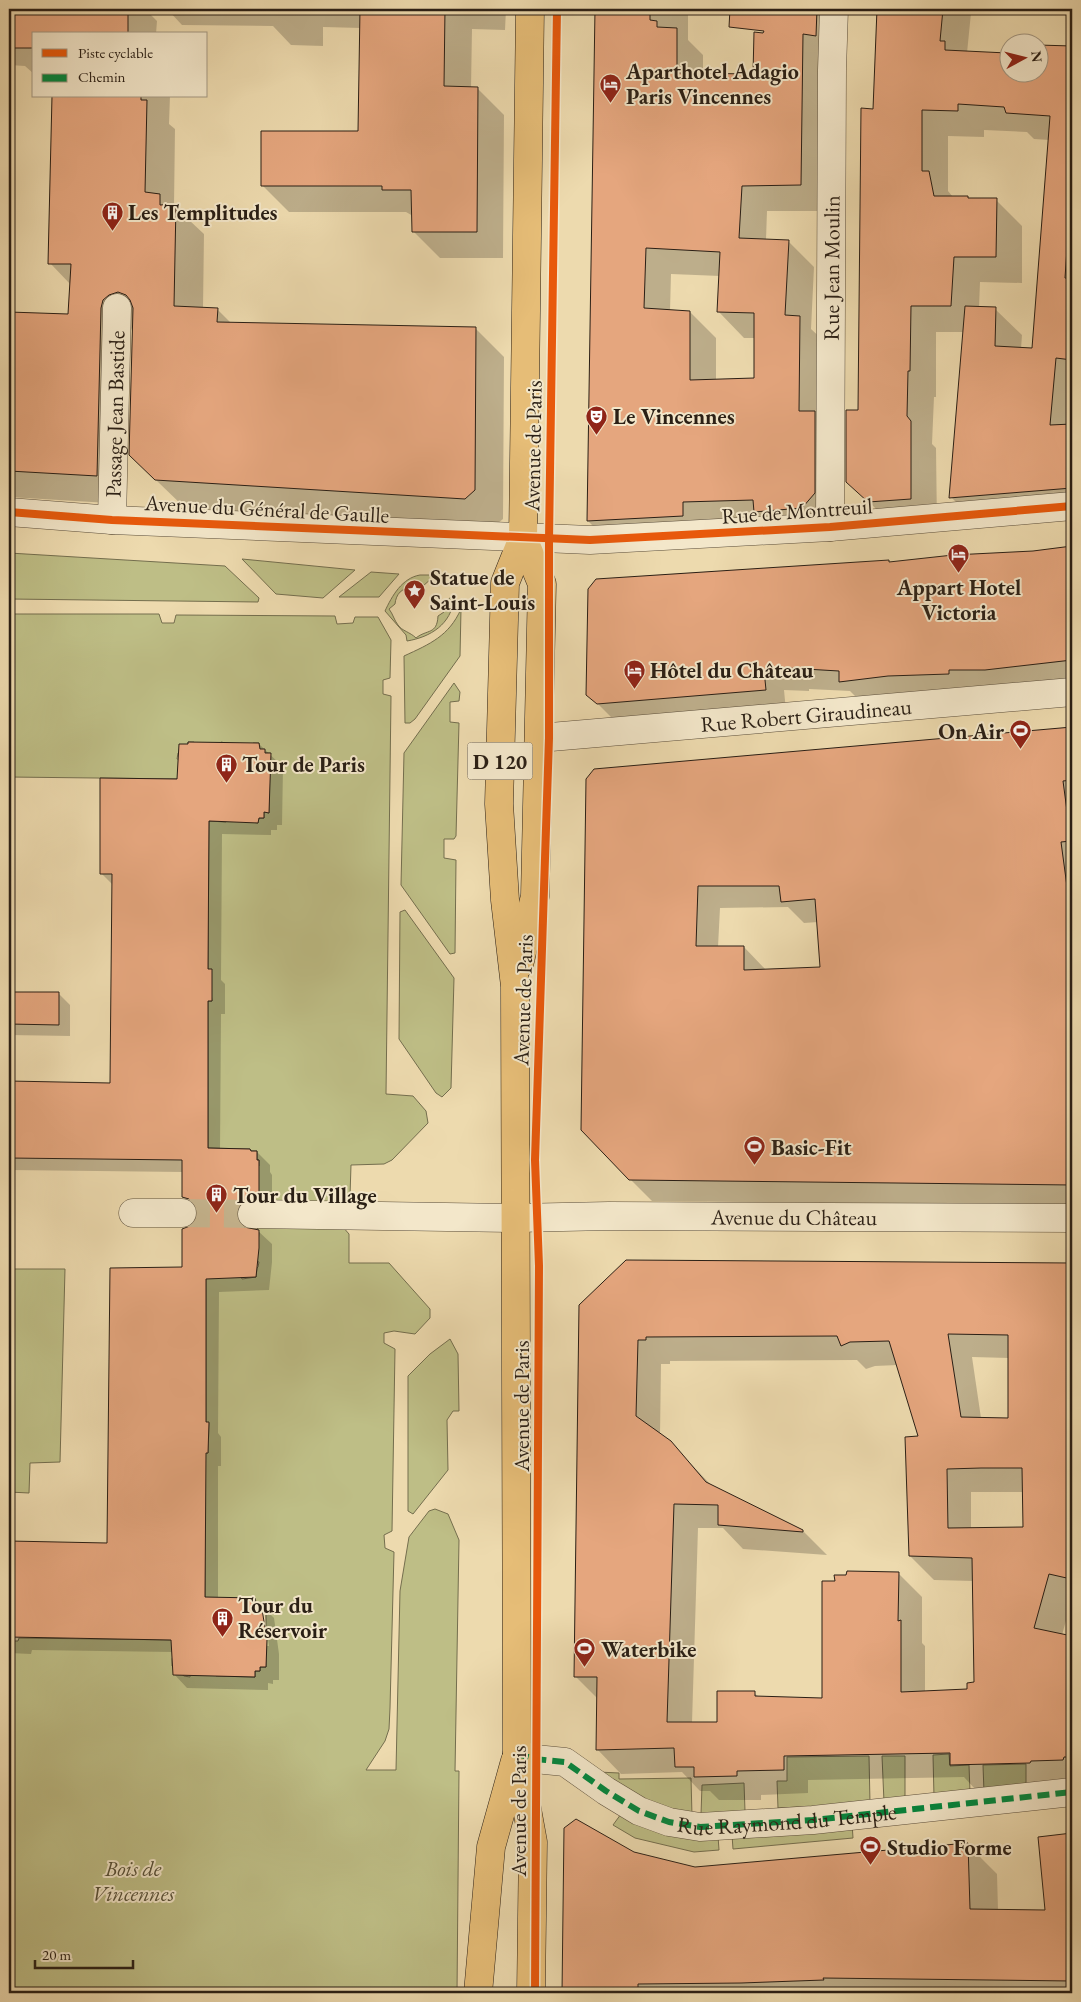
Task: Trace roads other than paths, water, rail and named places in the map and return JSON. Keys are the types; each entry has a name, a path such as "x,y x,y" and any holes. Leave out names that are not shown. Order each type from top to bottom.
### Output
{"main road":[{"name":"Avenue de Paris","path":"530,9 523,538 504,583 499,804 505,900 515,986 517,1754 533,1842 531,1993"},
{"name":"Avenue de Paris","path":"515,986 535,896 542,584 523,538"},
{"name":"Avenue de Paris","path":"478,1993 491,1847 517,1754"}],"street":[{"name":"Rue Jean Moulin","path":"830,527 832,70 834,9"},
{"name":"Passage Jean Bastide","path":"112,520 117,308"},
{"name":"Rue de Montreuil","path":"523,538 590,540 830,527 1072,506"},
{"name":"Avenue du Général de Gaulle","path":"9,512 112,520 523,538"},
{"name":"Rue Robert Giraudineau","path":"539,738 1072,692"},
{"path":"133,1213 182,1213"},
{"name":"Avenue du Château","path":"265,1214 516,1218 609,1216 1072,1218"},
{"name":"Rue Raymond du Temple","path":"517,1754 536,1759 565,1762 606,1791 639,1811 669,1822 700,1827 813,1820 1072,1792"}],"tunnel":[{"path":"182,1213 252,1214"}],"place":[{"name":"Aparthotel Adagio Paris Vincennes","path":"610,103"},
{"name":"Les Templitudes","path":"112,231"},
{"name":"Le Vincennes","path":"597,435"},
{"name":"Appart Hotel Victoria","path":"959,573"},
{"name":"Statue de Saint-Louis","path":"414,609"},
{"name":"Hôtel du Château","path":"634,689"},
{"name":"On Air","path":"1020,750"},
{"name":"Tour de Paris","path":"226,783"},
{"name":"Basic-Fit","path":"755,1166"},
{"name":"Tour du Village","path":"217,1214"},
{"name":"Tour du Réservoir","path":"222,1637"},
{"name":"Waterbike","path":"585,1668"},
{"name":"Studio Forme","path":"871,1866"}],"park label":[{"name":"Bois de Vincennes","path":"133,1880"}]}
